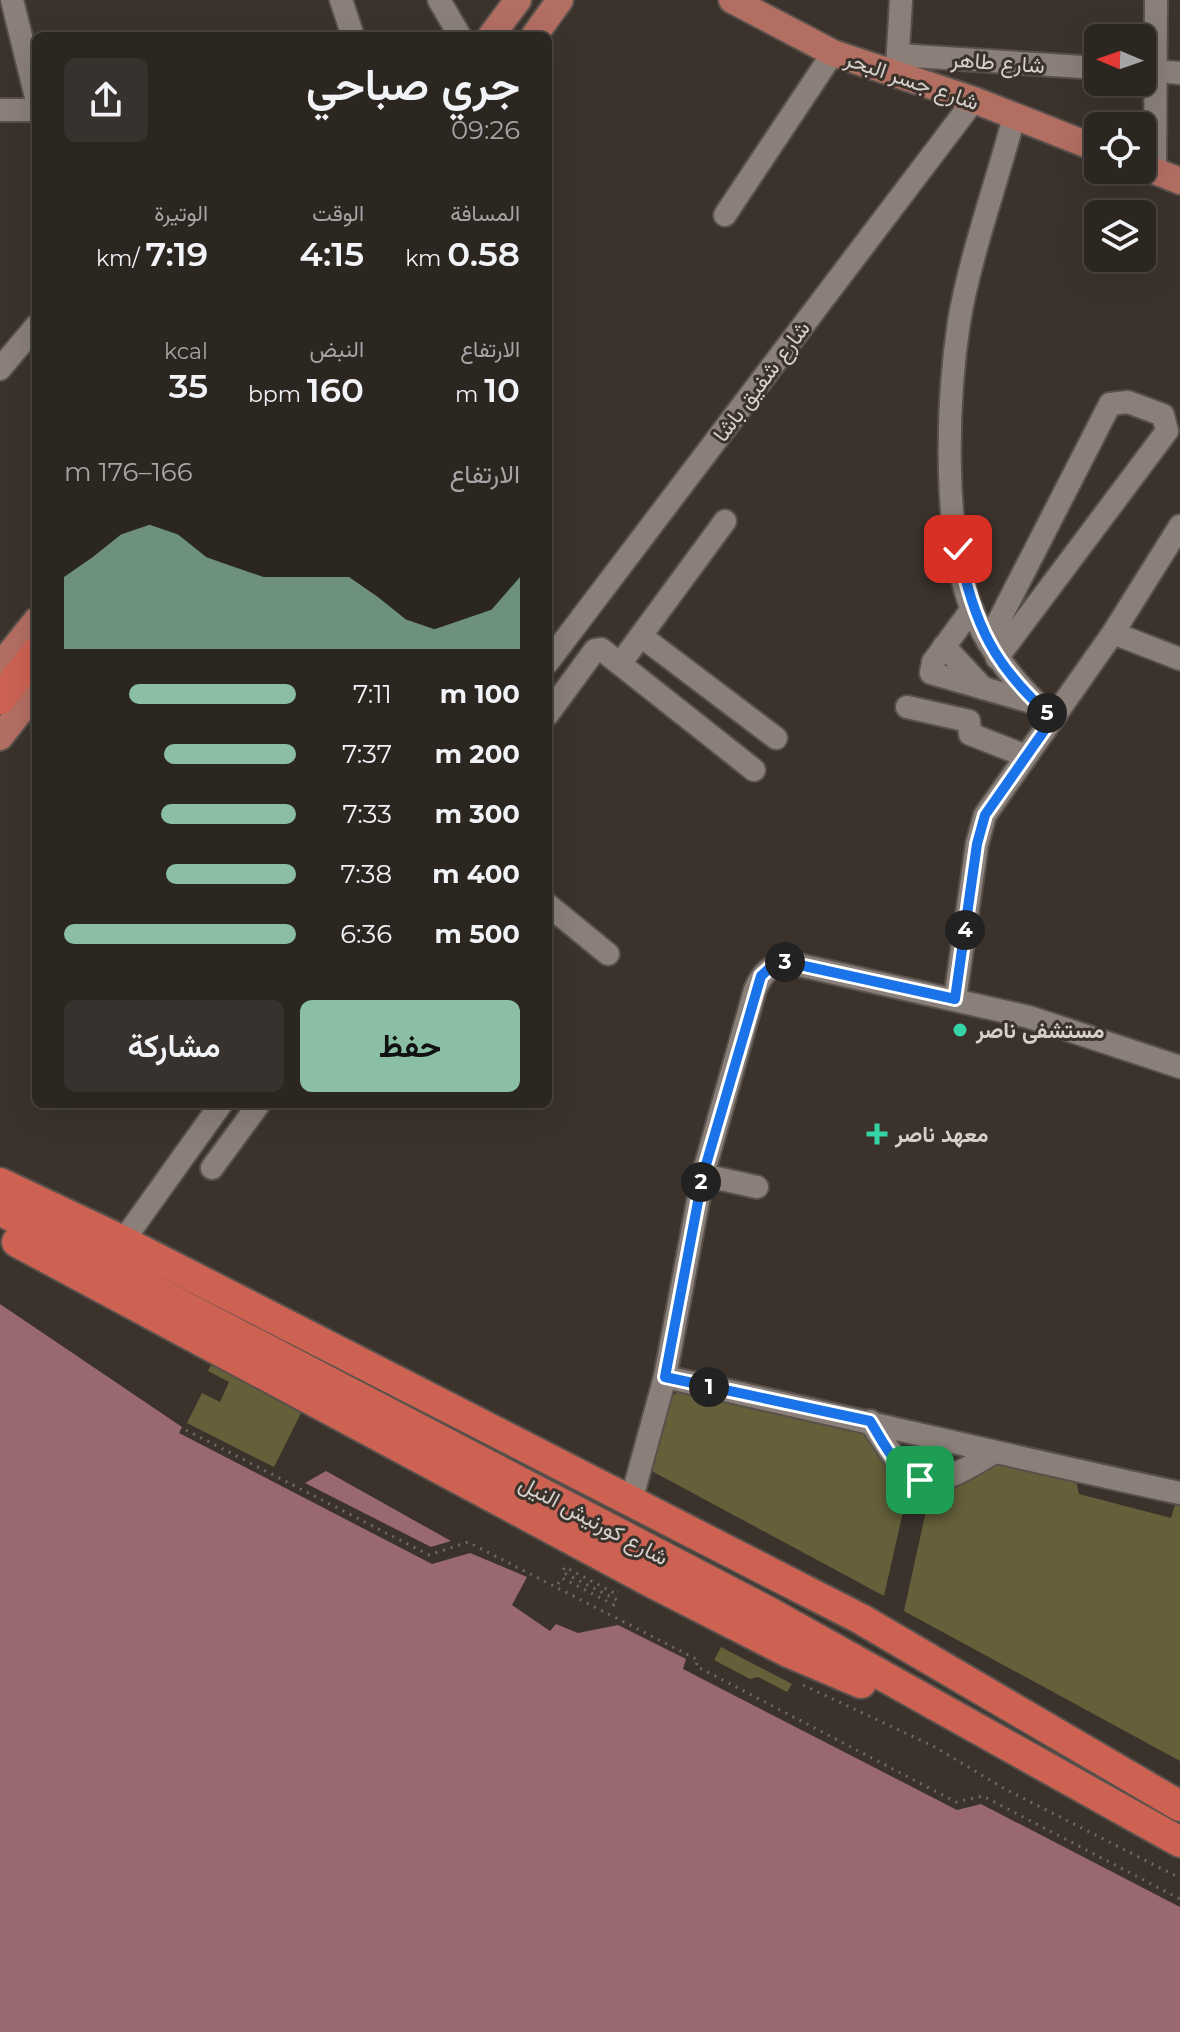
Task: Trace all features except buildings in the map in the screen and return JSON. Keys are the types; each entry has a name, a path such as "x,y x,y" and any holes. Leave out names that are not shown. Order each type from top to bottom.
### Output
{"highway":[{"path":"1,693 32,658"},
{"name":"شارع كورنيش النيل","path":"0,1183 123,1241 861,1619 1180,1806"},
{"name":"شارع كورنيش النيل","path":"0,1210 769,1612 1180,1842"},
{"path":"0,1233 653,1583 788,1652 949,1714"},
{"path":"769,1612 784,1606 790,1590 788,1582"},
{"path":"841,1652 841,1635 853,1622 861,1619"}],"main road":[{"path":"494,32 518,0"},
{"path":"518,32 545,14 581,0"},
{"name":"شارع جسر البحر","path":"732,0 833,53 898,64 974,100 1084,144"},
{"path":"1156,171 1180,181"},
{"path":"0,666 32,626"},
{"path":"1,693 32,646"},
{"path":"0,737 32,696"}],"street":[{"path":"12,0 32,81"},
{"path":"341,0 352,32"},
{"path":"439,0 458,32"},
{"path":"898,64 901,0"},
{"path":"1154,24 1156,0"},
{"path":"725,215 833,53"},
{"name":"شارع طاهر","path":"898,64 1084,68"},
{"path":"1156,71 1180,73"},
{"name":"شارع شفيق باشا","path":"552,657 974,100"},
{"path":"0,110 32,110"},
{"path":"1014,117 959,320 953,385 953,500 958,549 972,609 992,650 1035,703 1053,718"},
{"path":"1,367 32,331"},
{"path":"965,669 992,650 1167,431 1163,415 1128,402 1110,404 992,650"},
{"path":"620,664 725,521"},
{"path":"955,999 982,825 1026,756 1113,633 1178,531"},
{"path":"972,609 930,667 931,673 1035,703"},
{"path":"1113,633 1180,659"},
{"path":"641,636 776,738"},
{"path":"944,646 984,689"},
{"path":"552,709 595,650 605,651 754,770"},
{"path":"907,707 969,721 970,734 1026,756"},
{"path":"552,908 608,954"},
{"path":"631,1501 665,1377 703,1175 755,990 761,976 772,966 786,962 1029,1017 1180,1067"},
{"path":"123,1241 218,1108"},
{"path":"212,1168 256,1108"},
{"path":"703,1175 757,1187"},
{"path":"665,1377 1180,1493"},
{"path":"870,1421 895,1462 920,1480 938,1482 955,1476 993,1453"}],"path":[{"path":"186,1430 429,1555 468,1542 698,1660 696,1666 956,1802 983,1796 1180,1899"},
{"path":"557,1585 562,1578 614,1605 617,1600 562,1572 565,1567 616,1594"}],"shaded area":[{"path":"0,1304 182,1427 179,1433 432,1564 470,1553 527,1577 512,1605 550,1631 556,1624 578,1633 618,1625 686,1659 683,1669 957,1810 981,1804 1180,1907 1180,2032 0,2032"},
{"path":"212,1363 303,1409 274,1467 187,1423 202,1393 220,1402 229,1382 208,1371"},
{"path":"679,1391 692,1391 872,1436 909,1485 884,1596 648,1469 668,1399"},
{"path":"990,1463 1076,1480 1079,1494 1171,1518 1175,1505 1180,1506 1180,1761 904,1611 929,1497"},
{"path":"326,1471 451,1541 431,1547 305,1483"},
{"path":"721,1647 792,1684 787,1692 758,1677 750,1679 714,1660"}],"place":[{"name":"مستشفى ناصر","path":"960,1030"},
{"name":"معهد ناصر","path":"877,1134"}],"route":[{"path":"920,1480 895,1462 870,1421 665,1377 703,1175 724,1093 761,976 772,966 786,962 955,999 977,844 985,815 1053,718 1006,670 988,642 972,609 958,549"}]}
